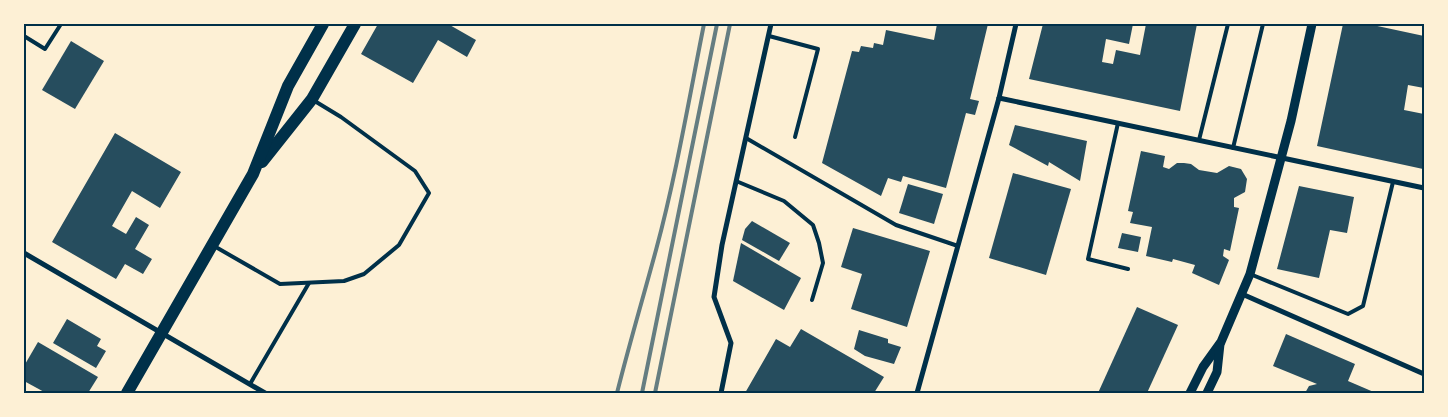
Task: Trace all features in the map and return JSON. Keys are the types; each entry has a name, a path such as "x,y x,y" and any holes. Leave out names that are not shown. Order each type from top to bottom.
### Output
{"main road":[{"path":"126,393 253,174 288,86 323,24"},
{"path":"253,174 312,100 355,24"}],"street":[{"path":"721,393 731,343 714,297 722,245 771,24"},
{"path":"917,393 999,98 1016,24"},
{"path":"1190,393 1203,367 1221,342 1250,274 1281,158 1312,24"},
{"path":"999,98 1424,188"},
{"path":"24,253 266,393"},
{"path":"1242,294 1424,374"},
{"path":"1208,393 1216,372 1221,342"}],"lane":[{"path":"24,36 45,49 60,24"},
{"path":"1199,140 1228,24"},
{"path":"1233,148 1263,24"},
{"path":"769,36 818,49 795,137"},
{"path":"212,245 280,284 344,281 364,274 399,245 429,193 416,171 341,117 312,100"},
{"path":"1118,123 1088,259 1128,270"},
{"path":"746,138 896,225 958,246"},
{"path":"736,181 784,201 813,225 823,263 812,300"},
{"path":"1250,274 1348,314 1363,306 1393,182"},
{"path":"250,384 309,282"}],"building":[{"path":"378,24 448,24 476,40 467,57 438,40 413,83 361,54"},
{"path":"937,24 988,24 970,99 979,101 975,115 966,113 946,188 903,176 901,182 888,178 881,196 822,163 852,51 859,52 861,46 873,48 874,43 883,45 886,30 934,40"},
{"path":"1043,24 1133,24 1129,44 1106,39 1102,62 1113,64 1116,50 1140,55 1146,24 1197,24 1180,111 1029,79"},
{"path":"1343,24 1368,24 1424,36 1424,88 1408,85 1404,110 1424,114 1423,169 1317,146"},
{"path":"71,41 104,61 75,109 42,90"},
{"path":"1015,125 1087,141 1080,181 1049,162 1048,166 1009,145"},
{"path":"115,133 181,172 160,208 132,191 112,226 126,234 136,217 149,225 135,249 152,259 143,274 125,264 116,279 52,242"},
{"path":"1141,151 1165,156 1163,167 1169,169 1177,163 1184,163 1191,164 1199,170 1217,173 1229,166 1241,169 1247,179 1245,192 1234,198 1234,207 1239,208 1230,251 1224,249 1223,256 1229,260 1219,285 1192,273 1195,265 1173,259 1172,262 1146,256 1152,227 1130,223 1133,212 1128,211"},
{"path":"1013,173 1071,189 1046,275 989,258"},
{"path":"908,184 943,194 934,224 899,213"},
{"path":"1299,186 1354,197 1347,233 1330,230 1319,278 1277,269"},
{"path":"752,221 790,243 779,261 742,240 745,229"},
{"path":"853,228 930,251 907,327 851,309 862,274 841,267"},
{"path":"1122,233 1141,237 1138,252 1118,248"},
{"path":"741,243 801,278 784,310 733,281"},
{"path":"1137,307 1178,325 1147,393 1098,393"},
{"path":"67,319 101,339 97,346 106,351 96,368 53,343"},
{"path":"801,329 884,377 874,393 745,393 776,339 790,347"},
{"path":"859,330 888,339 888,343 901,347 894,364 865,356 854,349"},
{"path":"1286,334 1355,364 1348,381 1376,393 1305,393 1309,386 1317,384 1273,366"},
{"path":"38,342 98,377 88,393 46,393 24,381 24,366"}],"railway":[{"path":"617,393 670,194 704,24"},
{"path":"642,393 717,24"},
{"path":"655,393 730,24"}]}
